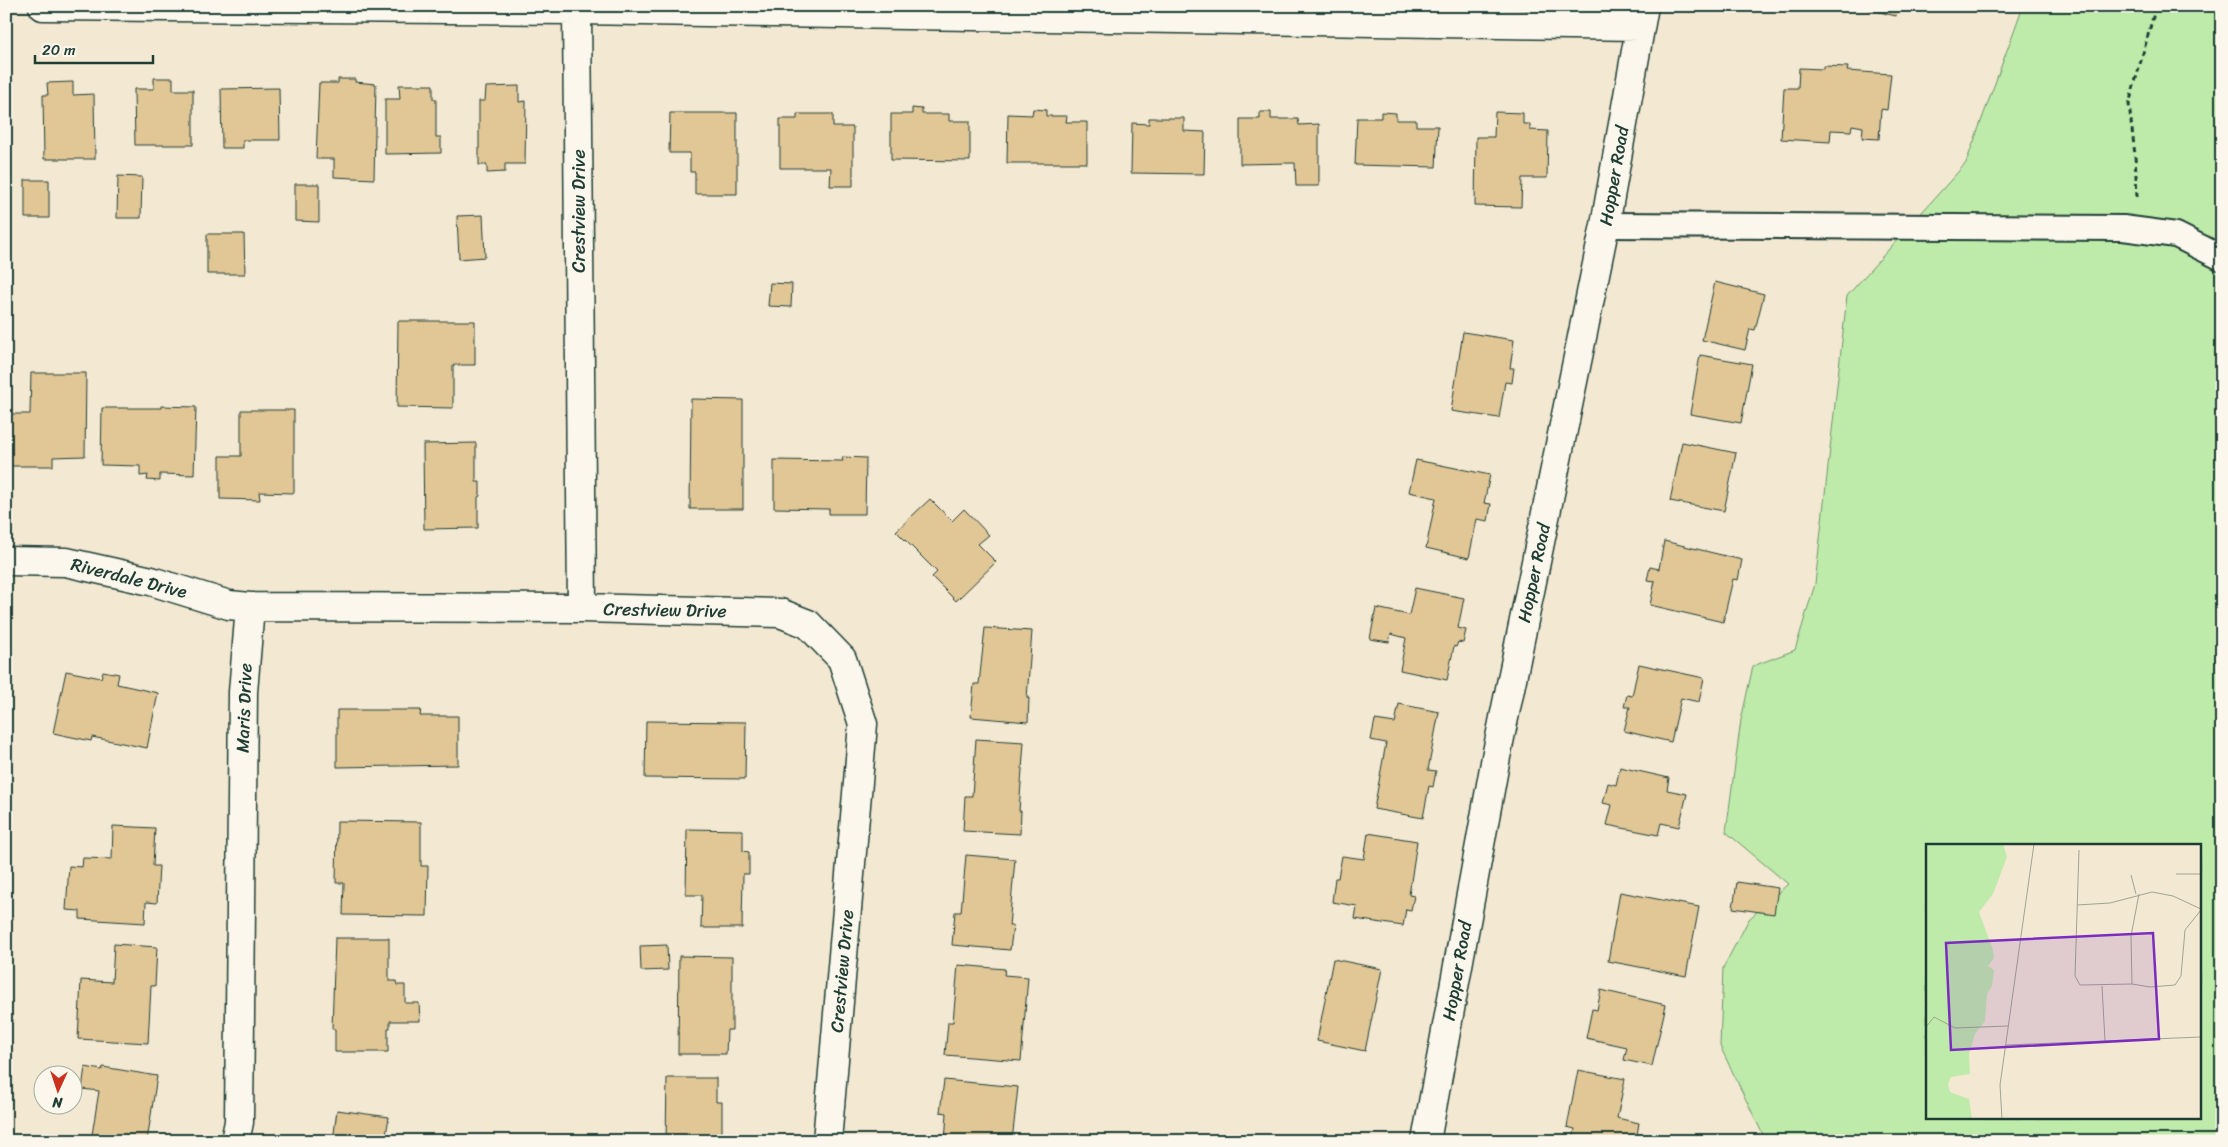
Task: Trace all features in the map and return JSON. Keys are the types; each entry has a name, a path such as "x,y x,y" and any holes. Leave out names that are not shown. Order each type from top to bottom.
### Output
{"street":[{"path":"43,6 1642,16"},
{"name":"Crestview Drive","path":"577,10 582,608 780,613 808,624 842,659 863,724 827,1141"},
{"name":"Hopper Road","path":"1426,1141 1496,757 1605,226 1642,16"},
{"name":"Riverdale Drive","path":"6,561 66,562 151,581 229,605 250,607"},
{"path":"250,607 582,608"},
{"name":"Maris Drive","path":"235,1141 238,1122 243,692 250,607"}],"lane":[{"path":"1605,226 2123,228 2176,235 2222,258"}],"path":[{"path":"2139,230 2135,155 2129,104 2156,6"}],"green space":[{"path":"2023,6 2222,6 2222,1141 1766,1141 1720,1046 1723,968 1749,919 1788,884 1726,832 1741,720 1753,666 1795,650 1815,584 1847,296 1966,163"}],"building":[{"path":"1855,6 1898,6 1896,16"},
{"path":"1823,66 1848,67 1847,71 1891,74 1887,110 1881,109 1879,139 1862,138 1863,127 1852,125 1851,131 1831,130 1830,142 1781,139 1784,88 1798,88 1799,68 1823,69"},
{"path":"154,78 173,78 173,90 193,90 193,145 135,145 134,89 154,89"},
{"path":"338,79 355,79 355,82 376,84 374,179 334,177 334,159 316,159 319,83 338,83"},
{"path":"73,82 73,95 94,94 95,159 44,159 43,95 48,95 47,83"},
{"path":"399,85 433,85 433,99 436,99 436,137 441,137 441,153 385,154 385,99 400,99"},
{"path":"519,86 519,102 526,101 525,164 505,164 505,172 487,173 487,165 479,165 479,101 485,101 486,87"},
{"path":"279,88 280,140 243,140 243,148 222,148 221,89"},
{"path":"912,108 922,109 922,114 949,114 949,121 970,121 970,161 891,160 891,114 912,114"},
{"path":"1033,109 1046,110 1046,116 1067,116 1066,122 1087,122 1087,163 1007,163 1008,114 1032,115"},
{"path":"1260,112 1271,112 1271,119 1298,119 1299,125 1319,124 1319,186 1296,186 1295,163 1240,164 1240,119 1260,119"},
{"path":"1381,112 1396,113 1396,120 1416,120 1416,126 1438,126 1436,167 1355,165 1357,118 1381,118"},
{"path":"1495,112 1523,113 1523,124 1530,124 1530,130 1548,131 1547,178 1522,178 1521,207 1475,206 1476,137 1494,137"},
{"path":"670,113 737,113 737,194 695,194 695,172 690,172 690,153 669,153"},
{"path":"797,114 833,114 833,127 853,127 853,186 830,186 831,168 780,168 780,119 797,119"},
{"path":"1149,118 1184,118 1184,131 1205,132 1204,174 1131,173 1132,123 1149,124"},
{"path":"118,176 142,177 141,218 117,218"},
{"path":"25,180 49,180 49,218 25,218"},
{"path":"295,184 319,184 319,222 295,221"},
{"path":"483,215 485,257 459,259 457,216"},
{"path":"207,234 244,234 245,274 207,274"},
{"path":"1715,282 1764,294 1755,330 1750,329 1745,350 1702,340"},
{"path":"770,283 792,284 791,307 768,306"},
{"path":"398,321 475,321 475,365 453,365 453,408 397,407"},
{"path":"1463,332 1514,340 1510,368 1514,368 1512,383 1505,382 1499,418 1451,411"},
{"path":"1700,355 1752,364 1741,423 1690,414"},
{"path":"31,373 86,373 85,456 53,457 53,466 6,466 6,414 30,414"},
{"path":"691,399 743,400 743,509 690,509"},
{"path":"161,406 196,407 194,475 160,474 160,481 147,480 148,475 140,476 140,466 101,465 102,408 161,408"},
{"path":"241,410 294,410 294,493 259,492 260,500 220,499 220,456 241,456"},
{"path":"1682,442 1736,453 1724,511 1670,501"},
{"path":"476,443 476,482 480,482 478,528 424,529 423,444"},
{"path":"842,457 866,458 865,514 829,514 829,509 774,508 774,460 843,461"},
{"path":"1416,460 1490,475 1484,503 1491,504 1488,521 1477,519 1469,558 1426,548 1436,498 1409,492"},
{"path":"930,499 952,521 964,509 989,535 978,544 996,562 956,601 932,577 937,572 896,531"},
{"path":"1664,541 1742,560 1738,580 1733,579 1723,622 1650,605 1655,581 1647,580 1650,567 1659,569"},
{"path":"1415,588 1464,598 1458,628 1466,630 1463,643 1458,642 1456,647 1454,646 1447,680 1400,670 1406,638 1391,634 1389,642 1370,639 1376,608 1409,615"},
{"path":"985,628 1032,631 1027,698 1029,698 1028,722 971,717 974,684 979,684"},
{"path":"1639,664 1704,678 1699,702 1681,698 1671,742 1624,731 1630,707 1624,707 1627,695 1632,696"},
{"path":"66,671 101,678 103,671 119,674 117,684 158,693 147,748 92,737 91,741 53,733"},
{"path":"1399,704 1439,712 1428,770 1436,771 1433,787 1429,786 1423,818 1374,809 1386,743 1371,740 1375,720 1395,723"},
{"path":"337,710 421,710 420,716 458,716 458,765 337,767"},
{"path":"646,721 746,722 745,779 645,778"},
{"path":"976,739 1024,742 1019,811 1021,811 1020,834 963,831 965,796 972,796"},
{"path":"1620,767 1669,778 1667,790 1687,794 1679,827 1661,823 1658,835 1607,825 1612,805 1603,803 1608,783 1616,785"},
{"path":"337,821 421,822 421,866 428,866 427,916 343,915 344,883 336,883"},
{"path":"113,826 155,828 153,866 159,866 157,903 146,902 145,923 80,919 80,911 66,910 69,866 82,867 83,858 112,859"},
{"path":"687,829 743,830 743,851 749,852 749,874 743,874 742,928 701,928 702,895 686,895"},
{"path":"1368,833 1417,841 1409,895 1414,896 1411,910 1406,909 1403,926 1355,919 1357,906 1332,902 1335,878 1338,878 1342,856 1364,859"},
{"path":"966,855 1015,859 1009,926 1013,926 1010,950 952,945 955,912 961,912"},
{"path":"1737,882 1778,888 1774,914 1733,908"},
{"path":"1620,892 1699,907 1686,976 1608,961"},
{"path":"335,938 389,938 389,981 396,981 397,985 405,985 405,1003 419,1003 420,1021 390,1021 390,1028 388,1028 388,1052 335,1052 335,1029 332,1029"},
{"path":"114,944 157,947 155,986 151,986 148,1043 78,1039 81,980 112,982"},
{"path":"667,945 668,970 641,971 640,946"},
{"path":"679,956 732,957 732,1030 727,1030 726,1054 678,1054"},
{"path":"1333,959 1382,969 1365,1051 1317,1041"},
{"path":"958,965 1005,969 1004,975 1028,977 1021,1061 945,1055 948,1022 953,1022"},
{"path":"1601,990 1666,1005 1652,1066 1624,1060 1627,1047 1586,1038 1592,1009 1597,1010"},
{"path":"85,1067 102,1070 103,1067 157,1076 147,1141 91,1141 99,1091 82,1089"},
{"path":"1578,1070 1625,1079 1617,1118 1639,1123 1636,1141 1573,1141 1575,1129 1567,1127"},
{"path":"667,1078 716,1078 716,1102 722,1102 722,1141 666,1141"},
{"path":"944,1080 1018,1087 1012,1141 945,1141 947,1113 940,1112"},
{"path":"337,1110 389,1117 385,1141 333,1141"}]}
